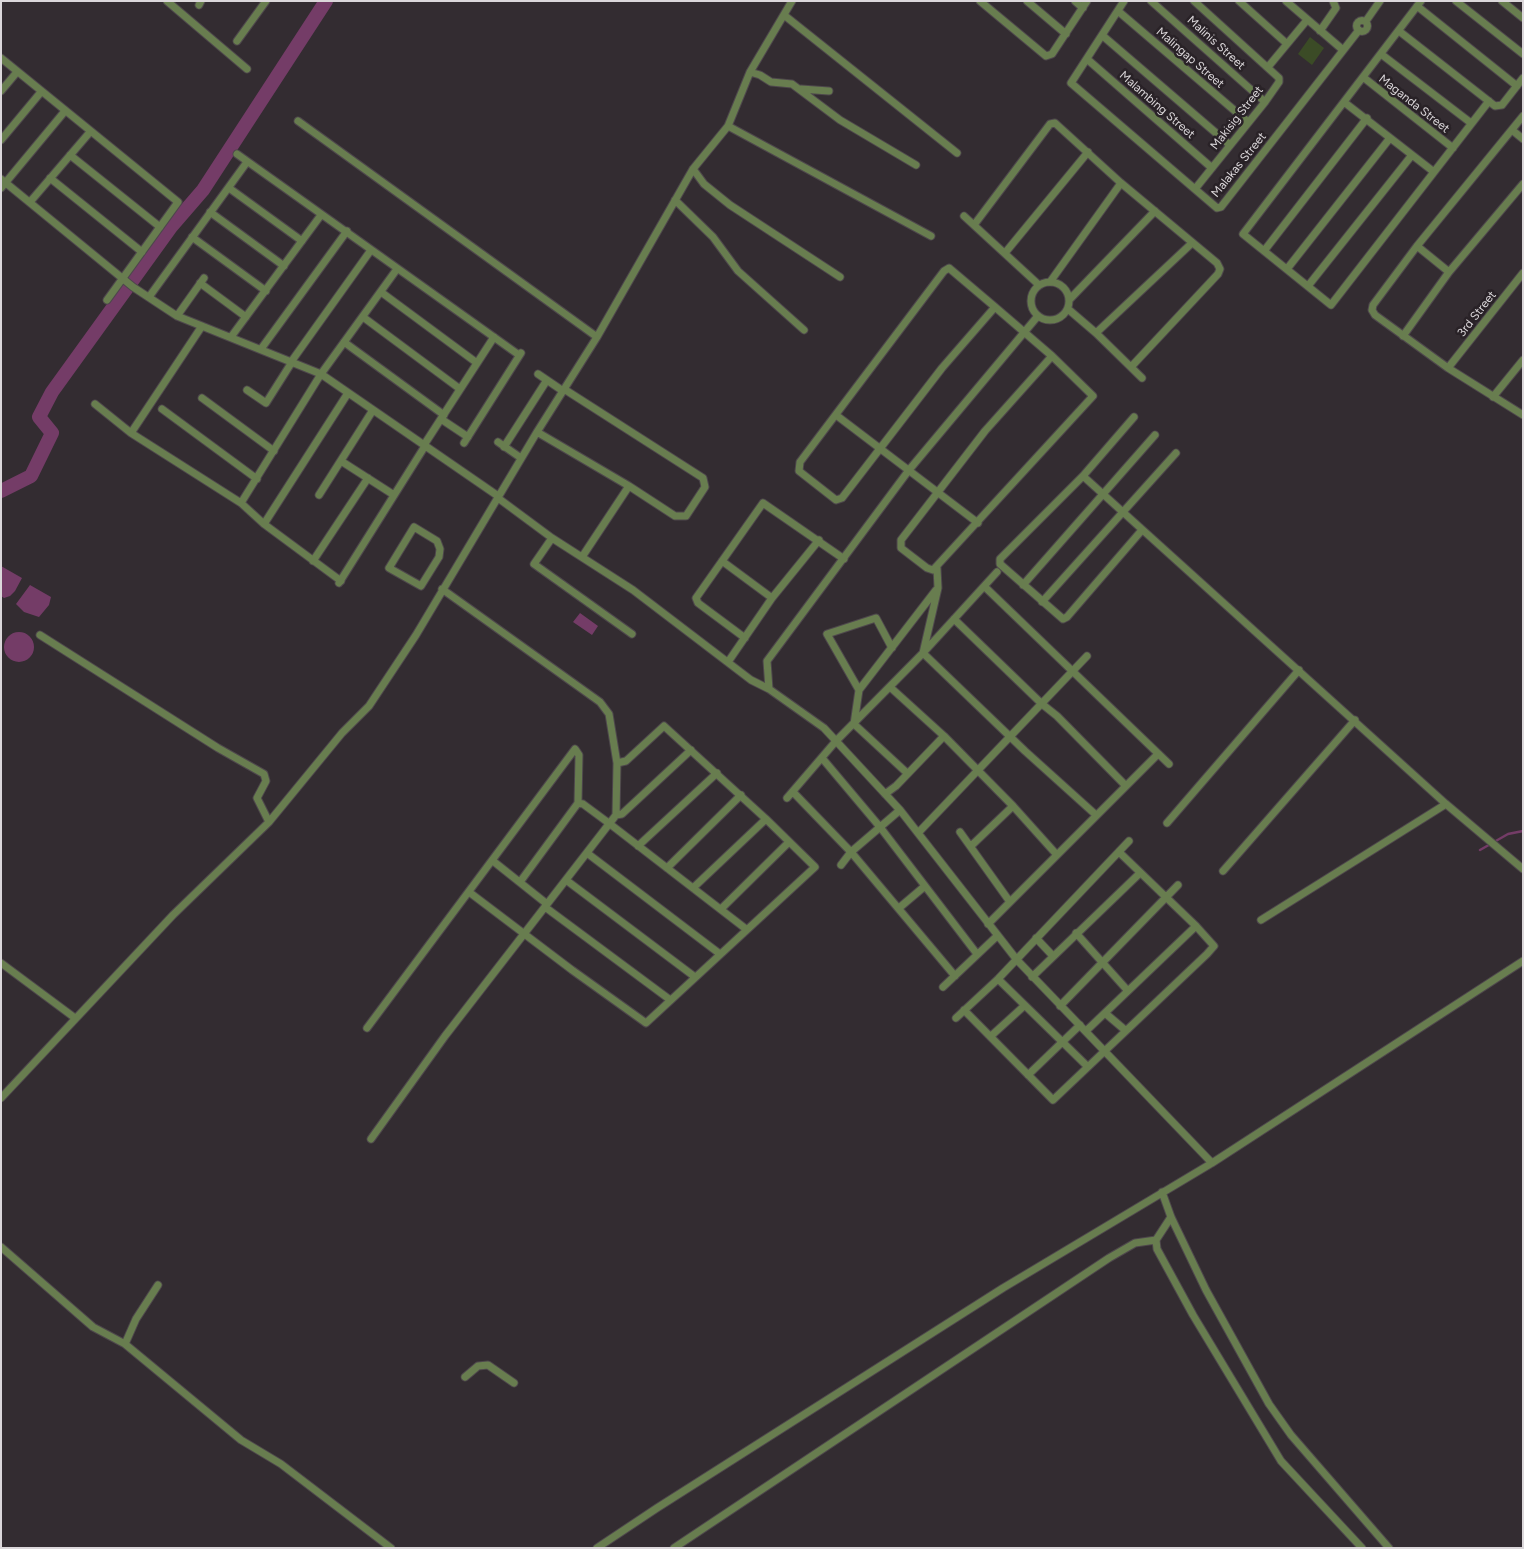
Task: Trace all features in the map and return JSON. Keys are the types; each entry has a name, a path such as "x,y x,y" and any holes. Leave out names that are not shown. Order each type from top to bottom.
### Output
{"street":[{"path":"167,1 246,69"},
{"path":"237,41 266,1"},
{"path":"1,1098 174,915 269,822 342,733 369,706 416,634 521,458 597,337 694,169 728,126 750,72 792,1"},
{"path":"980,1 1044,56 1052,54 1085,4 1075,1"},
{"path":"1027,1 1066,34"},
{"path":"1087,59 1124,1"},
{"name":"Malinis Street","path":"1151,1 1265,102"},
{"name":"Makisig Street","path":"1194,1 1276,73 1279,82 1195,189"},
{"path":"1239,1 1286,43"},
{"path":"1286,1 1343,50"},
{"path":"1320,31 1336,8 1333,1"},
{"name":"Malakas Street","path":"1087,59 1071,83 1213,206 1221,207 1359,30 1362,32 1368,28 1366,21 1380,1"},
{"path":"1456,1 1523,54"},
{"path":"1502,1 1523,18"},
{"path":"1489,101 1331,305 1243,234 1419,4 1517,86"},
{"name":"Malingap Street","path":"1118,11 1248,122"},
{"path":"784,15 956,154"},
{"path":"1268,67 1307,20"},
{"path":"1399,31 1495,106 1502,105 1523,78"},
{"path":"1103,36 1230,145"},
{"path":"1381,54 1472,123"},
{"path":"1,58 178,202 124,280 107,300"},
{"name":"Malambing Street","path":"1087,59 1212,168"},
{"path":"1,91 17,72"},
{"path":"750,72 760,75 771,82 792,84 801,89 840,120 916,165"},
{"name":"Maganda Street","path":"1362,77 1452,148"},
{"path":"801,89 829,91"},
{"path":"1,140 41,92"},
{"path":"1344,102 1434,172"},
{"path":"65,112 3,183 30,202 124,280 177,316 321,374 498,497 552,538 633,590 751,680 769,689 814,719 900,810 996,936 1032,977 1212,1163"},
{"path":"1523,116 1417,246 1373,304 1374,315 1448,368 1523,415"},
{"path":"1264,251 1367,118"},
{"path":"298,121 597,337"},
{"path":"974,225 1050,124 1055,123 1121,183 1217,263 1220,269 1131,367"},
{"path":"728,126 932,236"},
{"path":"1512,130 1523,139"},
{"path":"30,202 90,132"},
{"path":"1287,269 1390,138"},
{"path":"1005,253 1088,152"},
{"path":"236,154 520,354 466,440 442,417 344,342"},
{"path":"70,155 160,227"},
{"path":"1308,286 1412,155"},
{"path":"149,297 247,162"},
{"path":"694,169 704,184 730,206 840,277"},
{"path":"50,178 142,252"},
{"path":"1050,282 1121,183"},
{"path":"1403,336 1449,272 1523,184"},
{"path":"229,188 302,241"},
{"path":"675,200 713,236 738,271 804,330"},
{"path":"1069,300 1155,211"},
{"path":"210,212 284,266"},
{"path":"232,337 321,215"},
{"path":"964,216 1039,285"},
{"path":"261,349 347,232"},
{"path":"192,237 266,291"},
{"path":"1096,333 1192,243"},
{"path":"1417,246 1449,272"},
{"path":"247,390 266,403 291,362 371,250"},
{"path":"923,653 938,588 937,568 1093,400 1092,393 1052,356 1024,333 995,307 949,268 944,271 800,462 798,469 836,500 846,494 942,368 995,307"},
{"path":"241,503 321,374 397,269"},
{"name":"3rd Street","path":"1448,368 1523,273"},
{"path":"177,316 202,281 246,317"},
{"path":"1050,282 1061,285 1069,300 1068,309 1060,318 1042,320 1037,317 1030,300 1039,285 1050,282"},
{"path":"381,292 477,363"},
{"path":"1068,309 1096,333 1142,378"},
{"path":"363,317 460,389"},
{"path":"769,689 767,661 909,470 1037,317"},
{"path":"131,433 149,402 180,361 202,326"},
{"path":"95,404 131,433 241,503 264,524 340,582 424,445 494,337"},
{"path":"937,568 927,568 901,548 900,543 985,431 1052,356"},
{"path":"1493,397 1523,360"},
{"path":"537,432 629,486 675,516 686,516 706,483 703,478 538,374"},
{"path":"504,447 547,380"},
{"path":"264,524 348,393"},
{"path":"202,398 274,451"},
{"path":"162,409 257,479"},
{"path":"319,495 373,410"},
{"path":"836,415 978,523"},
{"path":"1134,417 1083,476 1000,559 1000,564 1058,617 1063,619 1067,617 1142,530"},
{"path":"1023,585 1155,436"},
{"path":"498,442 521,458"},
{"path":"1042,602 1176,453"},
{"path":"341,461 394,495"},
{"path":"1083,476 1356,720 1446,804 1523,870"},
{"path":"313,560 368,478"},
{"path":"582,557 629,486"},
{"path":"745,638 698,603 696,598 763,503 820,540 844,559"},
{"path":"414,527 437,541 440,549 439,558 421,586 389,568 414,527"},
{"path":"552,538 534,564 632,634"},
{"path":"728,662 772,598 820,540"},
{"path":"722,561 772,598"},
{"path":"955,976 851,852 790,795 836,741 923,653 997,572"},
{"path":"985,587 1168,764"},
{"path":"854,724 859,690 938,588"},
{"path":"371,1139 445,1036 616,815 617,763 609,714 600,702 442,589"},
{"path":"859,690 826,634 876,618 892,648"},
{"path":"954,619 1042,704 1057,716 1125,785"},
{"path":"40,635 225,752 264,774 266,780 257,798 269,822"},
{"path":"923,653 1010,737 1096,815"},
{"path":"918,833 1087,656"},
{"path":"1166,823 1299,670"},
{"path":"890,687 978,770 1057,855"},
{"path":"1223,871 1356,720"},
{"path":"854,724 907,774"},
{"path":"469,892 646,1023 815,867 766,818 664,726 626,761 617,763"},
{"path":"885,794 944,736"},
{"path":"367,1028 575,749 579,755 578,803 520,882"},
{"path":"616,815 622,814 691,750"},
{"path":"988,924 1158,754"},
{"path":"822,758 880,827 977,954"},
{"path":"638,846 716,773"},
{"path":"667,868 741,795"},
{"path":"578,803 583,804 610,824 746,929"},
{"path":"1261,920 1446,804"},
{"path":"971,846 1013,806"},
{"path":"841,865 851,852 900,810"},
{"path":"693,888 766,818"},
{"path":"960,832 1010,902"},
{"path":"956,1018 1017,960 1129,841"},
{"path":"721,909 790,842"},
{"path":"964,1010 1052,1100 1214,946 1196,926 1118,852"},
{"path":"587,853 720,954"},
{"path":"493,861 546,906 669,1000"},
{"path":"1032,977 1140,873"},
{"path":"566,880 695,977"},
{"path":"899,908 925,886"},
{"path":"1060,1006 1178,886"},
{"path":"1086,1031 1196,926"},
{"path":"1076,933 1128,991"},
{"path":"943,987 996,936"},
{"path":"1036,938 1053,956"},
{"path":"597,1548 889,1360 1212,1163 1523,961"},
{"path":"1,963 75,1018"},
{"path":"998,979 1087,1066"},
{"path":"991,1036 1024,1006"},
{"path":"1105,1013 1125,1030"},
{"path":"1028,1075 1080,1025"},
{"path":"1162,1192 1171,1218 1217,1312 1269,1404 1290,1435 1389,1548"},
{"path":"1171,1218 1156,1240 1157,1249 1193,1316 1281,1461 1362,1548"},
{"path":"674,1548 1109,1258 1135,1243 1156,1240"},
{"path":"1,1247 93,1327 125,1344 241,1440 281,1464 391,1548"},
{"path":"125,1344 136,1320 158,1285"},
{"path":"465,1377 478,1366 488,1365 514,1383"}],"green space":[{"path":"1310,37 1324,48 1312,65 1298,54"}],"shaded area":[{"path":"1,566 22,578 15,591 10,596 4,598 1,596"},
{"path":"30,585 51,597 49,605 39,617 24,612 16,604"},
{"path":"580,613 598,626 592,635 573,622"},
{"path":"19,632 25,633 33,641 33,653 25,661 19,662 13,661 5,653 4,647 5,641 13,633"}],"waterway":[{"path":"1,491 31,476 52,433 39,417 52,392 171,227 203,190 326,1"},
{"path":"1480,850 1508,834 1523,831"}]}
